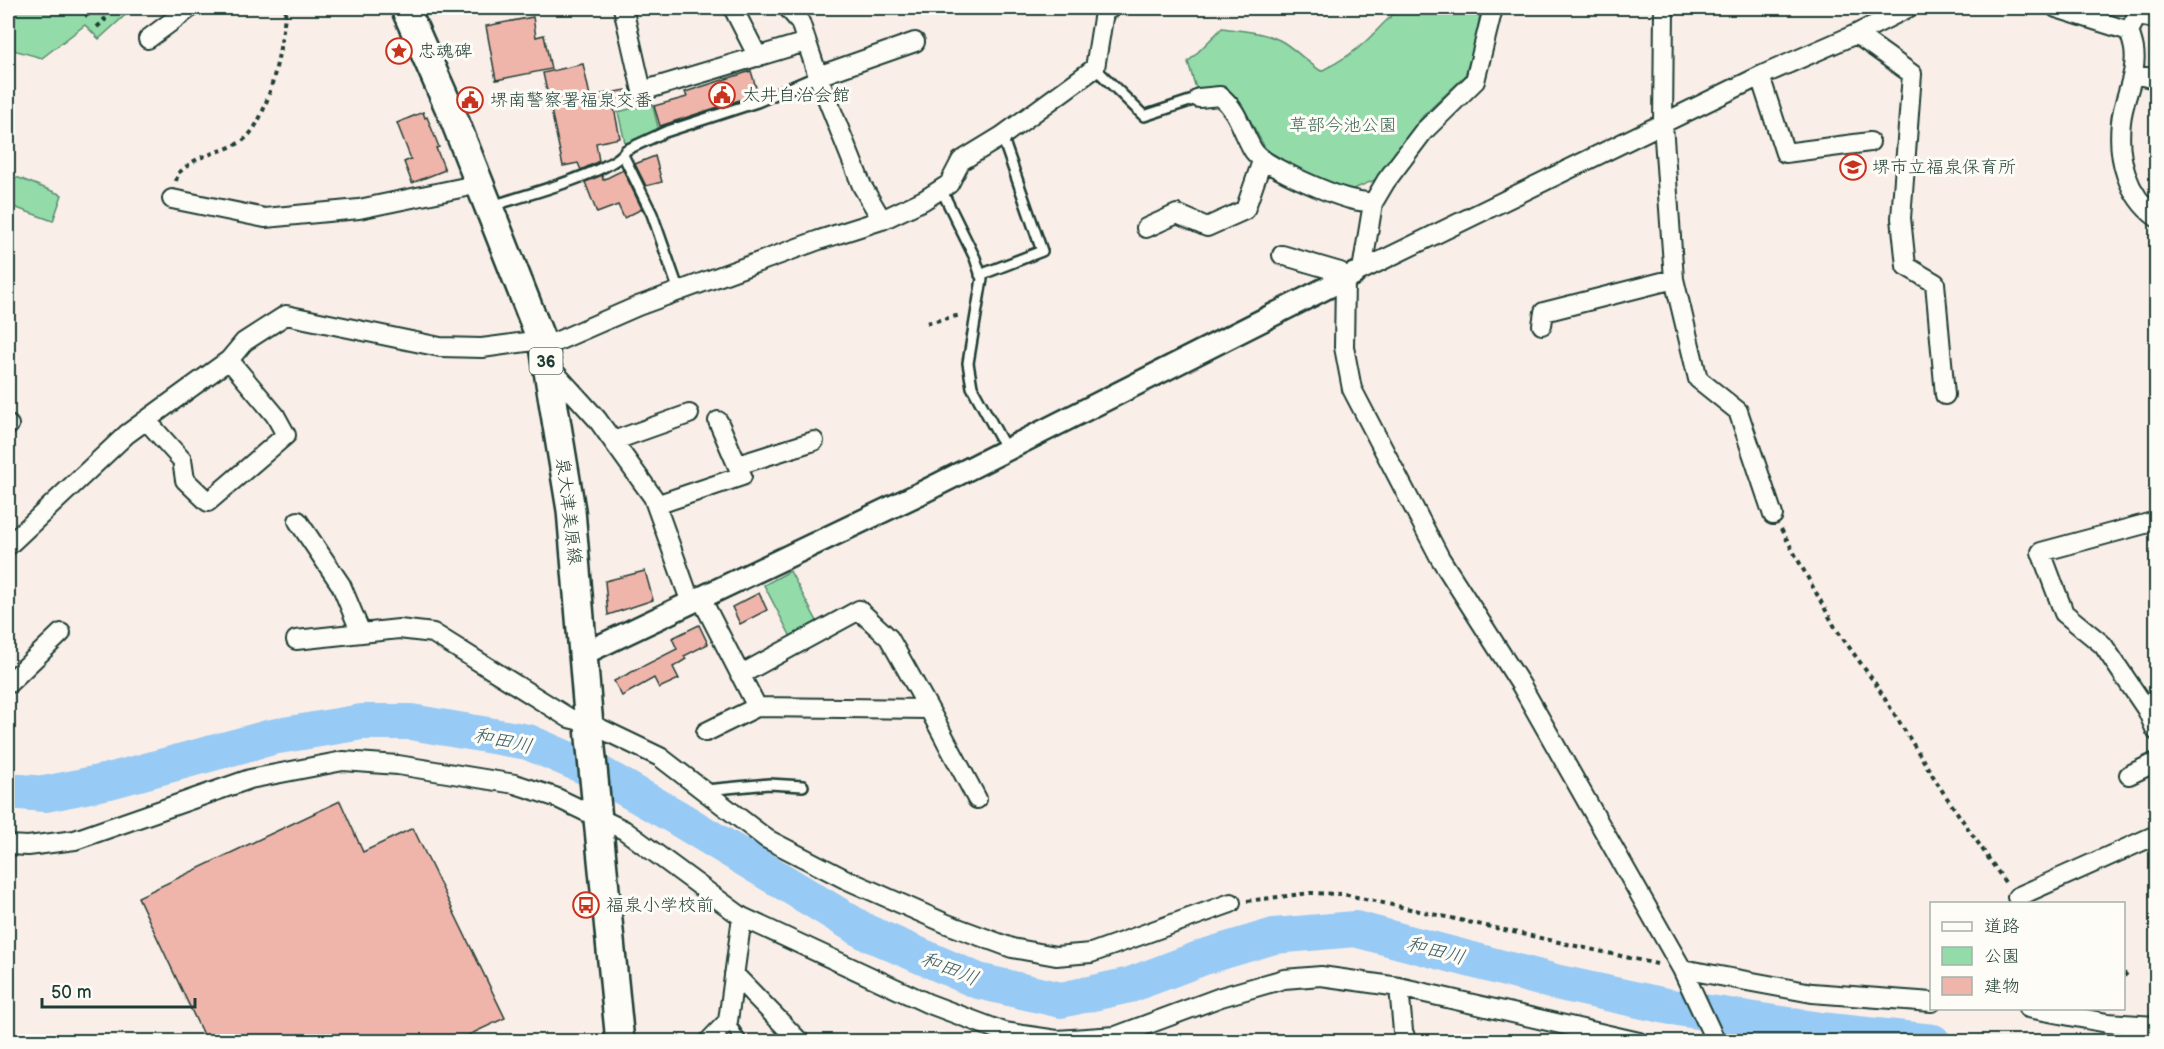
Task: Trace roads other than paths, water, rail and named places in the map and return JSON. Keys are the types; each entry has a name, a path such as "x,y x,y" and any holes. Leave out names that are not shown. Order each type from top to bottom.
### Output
{"main road":[{"name":"泉大津美原線","path":"405,8 454,119 544,350 571,510 589,731 620,1041"}],"street":[{"path":"148,39 190,8"},
{"path":"623,8 642,91 807,42"},
{"path":"732,8 758,57"},
{"path":"788,8 800,22 818,76 862,186 882,220"},
{"path":"8,546 127,434 229,360 244,342 286,315 440,347 544,350 638,306 882,220 924,200 949,184 962,161 1002,136 1095,68 1104,12 1111,8"},
{"path":"1493,8 1475,81 1423,132 1386,181 1373,203 1354,274 1344,347 1352,389 1440,558 1521,685 1684,974 1716,1041"},
{"path":"1664,8 1663,124 1674,279 1698,379 1738,411 1773,515"},
{"path":"583,654 910,498 1354,274 1760,76 1856,34 1908,8"},
{"path":"2056,8 2129,31"},
{"path":"2157,19 2137,16 2129,31 2134,50 2133,75 2121,120 2120,146 2125,174 2135,196 2157,217"},
{"path":"1856,34 1912,74 1901,218 1906,266 1935,283 1945,395"},
{"path":"818,76 915,42"},
{"path":"2133,75 2157,79"},
{"path":"1760,76 1785,153 1870,142"},
{"path":"1199,98 1220,96 1231,105 1254,152 1262,161 1349,199 1373,203"},
{"path":"1146,228 1177,214 1207,227 1245,210 1262,161"},
{"path":"172,200 265,218 484,195"},
{"path":"1282,255 1354,274"},
{"path":"1542,325 1544,312 1674,279"},
{"path":"544,350 653,497 696,600 757,707"},
{"path":"146,420 182,460 186,480 208,502 285,435 275,415 229,360"},
{"path":"612,441 689,414"},
{"path":"656,506 742,476 718,421"},
{"path":"738,465 814,441"},
{"path":"298,521 341,585 361,633"},
{"path":"2157,521 2041,552 2064,613 2103,645 2147,710 2157,731"},
{"path":"740,675 859,610 889,638 977,799"},
{"path":"296,640 399,629 433,633 589,731 660,757 767,839 845,879 947,924 1012,948 1056,956 1091,953 1232,903"},
{"path":"8,681 61,633"},
{"path":"706,732 757,707 929,709"},
{"path":"8,845 28,846 75,840 250,779 343,761 398,765 515,784 598,808 624,830 742,917 927,1003 1004,1032 1057,1040 1116,1036 1221,997 1284,979 1321,976 1399,987 1639,1041"},
{"path":"2129,775 2157,762"},
{"path":"2017,897 2157,835"},
{"path":"708,1041 728,1021 742,917"},
{"path":"734,974 800,1041"},
{"path":"1684,974 1812,993 1930,1002"},
{"path":"1399,987 1403,1031 1407,1041"},
{"path":"2039,1010 2108,1023 2157,1026"}],"lane":[{"path":"1095,68 1144,116 1199,98"},
{"path":"484,195 562,183 610,164 626,150 665,132 757,102 818,76"},
{"path":"981,275 1042,251 1002,136"},
{"path":"623,155 652,214 679,291"},
{"path":"941,189 981,275 968,363 970,379 972,387 1006,450"},
{"path":"703,790 769,784 803,786"},
{"path":"728,1021 742,1041"}],"waterway":[{"name":"和田川","path":"8,791 45,794 109,781 272,737 362,722 411,722 528,742 595,771 676,817 866,932 978,981 1061,1000 1130,985 1204,957 1274,936 1355,929 1555,982 1671,1007 1820,1030 1933,1042"}],"place":[{"name":"忠魂碑","path":"399,51"},
{"name":"太井自治会館","path":"722,95"},
{"name":"堺南警察署福泉交番","path":"470,100"},
{"name":"堺市立福泉保育所","path":"1853,167"},
{"name":"福泉小学校前","path":"586,905"}],"park label":[{"name":"草部今池公園","path":"1343,125"}]}
